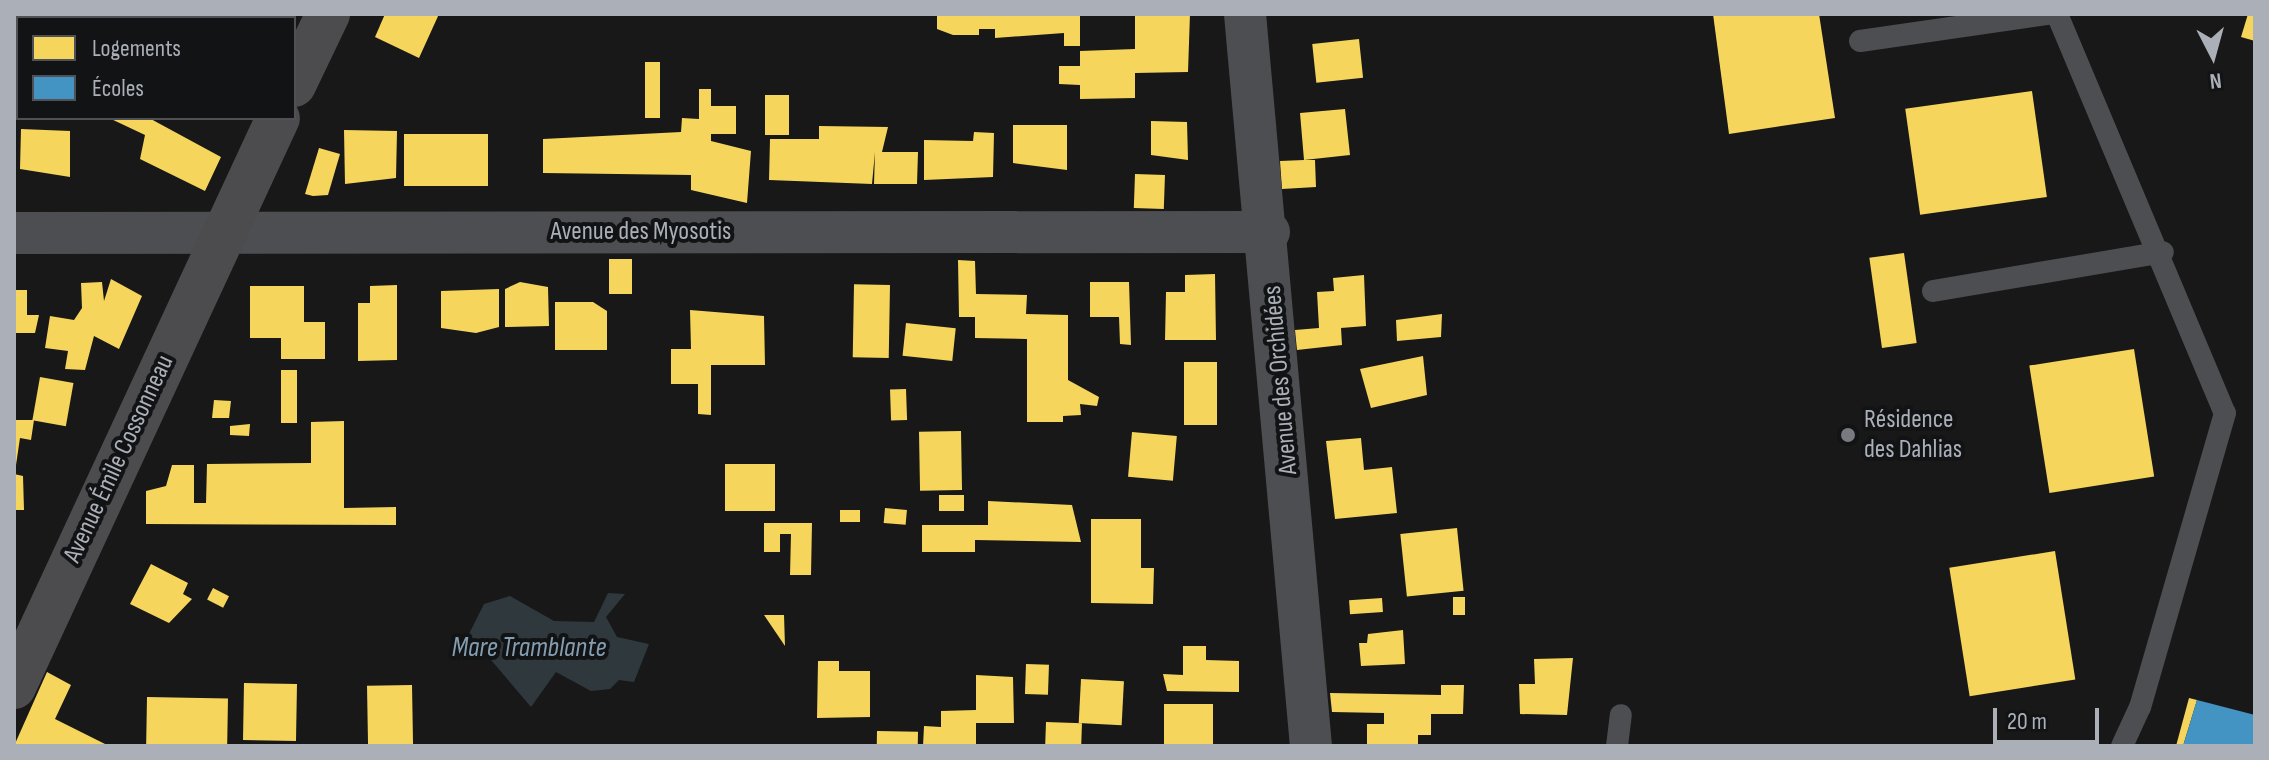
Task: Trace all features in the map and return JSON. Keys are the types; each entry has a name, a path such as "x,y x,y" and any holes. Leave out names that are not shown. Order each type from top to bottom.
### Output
{"street":[{"path":"296,81 328,14"},
{"name":"Avenue des Orchidées","path":"1245,14 1269,232 1311,746"},
{"name":"Avenue Émile Cossonneau","path":"14,687 277,120"},
{"name":"Avenue des Myosotis","path":"14,233 1269,232"}],"lane":[{"path":"1860,41 2048,14"},
{"path":"2057,14 2163,252 2225,413 2140,707 2122,746"},
{"path":"1933,291 2163,252"},
{"path":"1617,746 1621,715"}],"water":[{"name":"Mare Tramblante","path":"608,593 625,594 606,617 617,637 649,644 634,682 619,680 610,689 591,691 556,672 531,707 469,634 484,604 510,596 554,621 594,622"}],"building: Logements":[{"path":"385,14 439,14 419,58 375,37"},
{"path":"937,14 1080,14 1080,46 1064,46 1064,33 995,38 995,29 979,29 979,35 953,35 937,29"},
{"path":"1135,14 1190,14 1188,72 1135,73 1135,98 1080,99 1080,85 1059,84 1059,66 1080,66 1080,51 1135,49"},
{"path":"1713,14 1819,14 1835,118 1729,134"},
{"path":"2248,14 2255,14 2255,41 2241,37"},
{"path":"1359,39 1363,78 1316,83 1312,44"},
{"path":"645,62 660,62 660,118 645,118"},
{"path":"699,89 711,89 711,106 736,106 736,134 711,134 711,141 751,151 747,203 691,190 691,175 543,173 543,139 681,132 682,118 699,119"},
{"path":"2032,91 2047,197 1920,215 1905,109"},
{"path":"765,95 789,95 789,135 765,135"},
{"path":"1345,109 1350,155 1304,160 1300,113"},
{"path":"113,120 153,120 221,157 205,191 140,159 145,135"},
{"path":"1151,121 1187,122 1188,160 1151,155"},
{"path":"1013,125 1067,125 1067,170 1013,163"},
{"path":"819,126 888,127 882,152 918,152 917,184 874,184 875,152 872,184 769,180 770,139 819,139"},
{"path":"21,129 70,131 70,177 20,169"},
{"path":"344,130 397,131 396,178 345,184"},
{"path":"974,132 994,133 993,177 924,180 924,140 973,141"},
{"path":"404,134 488,134 488,186 404,186"},
{"path":"319,148 340,154 328,195 313,196 305,194"},
{"path":"1315,160 1316,187 1282,189 1280,161"},
{"path":"1135,174 1165,175 1164,209 1134,208"},
{"path":"1904,253 1917,343 1882,348 1869,258"},
{"path":"609,259 632,259 632,294 609,294"},
{"path":"958,260 975,261 976,294 1027,295 1026,314 1068,315 1068,380 1099,397 1097,406 1080,404 1081,415 1063,416 1063,422 1027,422 1027,339 975,338 975,317 959,317"},
{"path":"1215,274 1216,340 1165,340 1166,292 1185,292 1185,275"},
{"path":"1364,275 1366,326 1341,328 1342,345 1297,350 1295,330 1319,328 1317,292 1334,291 1333,278"},
{"path":"111,279 142,296 119,349 94,336 85,370 65,369 68,351 45,348 50,316 74,320 82,308 81,283 102,282 104,301"},
{"path":"520,282 548,287 549,326 505,327 505,289"},
{"path":"1090,282 1129,282 1131,345 1120,344 1119,317 1090,317"},
{"path":"854,284 890,285 889,358 853,357"},
{"path":"397,285 397,360 358,361 358,303 370,303 370,286"},
{"path":"250,286 304,286 304,322 325,322 325,359 281,359 281,338 250,338"},
{"path":"499,289 499,327 476,333 441,328 441,291"},
{"path":"14,290 27,290 27,315 39,315 35,333 14,333"},
{"path":"555,302 593,302 607,311 607,350 555,350"},
{"path":"690,310 764,316 765,365 711,365 711,415 698,414 698,384 671,384 671,349 691,349"},
{"path":"1442,314 1441,337 1397,341 1396,320"},
{"path":"906,323 956,328 952,361 903,356"},
{"path":"2134,349 2154,476 2049,493 2029,366"},
{"path":"1423,356 1427,395 1371,408 1360,369"},
{"path":"1184,362 1217,362 1217,425 1184,425"},
{"path":"281,370 297,370 297,423 281,423"},
{"path":"40,377 73,383 66,426 32,420"},
{"path":"906,389 907,420 891,421 890,390"},
{"path":"214,400 231,401 229,418 212,418"},
{"path":"14,420 34,420 31,440 20,438 16,465"},
{"path":"344,421 344,508 396,507 396,525 146,524 146,491 166,486 172,465 194,465 194,503 206,503 207,464 311,463 311,422"},
{"path":"250,424 249,436 230,435 230,426"},
{"path":"961,431 962,490 920,491 919,432"},
{"path":"1132,432 1177,436 1173,481 1128,477"},
{"path":"1361,438 1364,470 1392,467 1397,513 1335,519 1326,441"},
{"path":"725,464 775,464 775,511 725,511"},
{"path":"14,474 23,476 24,510 14,510"},
{"path":"939,495 964,495 964,511 939,511"},
{"path":"988,501 1072,505 1081,542 975,540 975,552 922,552 922,525 988,525"},
{"path":"885,508 907,510 906,525 884,523"},
{"path":"840,510 860,510 860,522 840,522"},
{"path":"1091,519 1141,519 1141,568 1154,568 1153,604 1091,603"},
{"path":"764,523 812,523 811,575 790,575 791,534 780,534 780,552 764,552"},
{"path":"1457,528 1464,591 1407,597 1400,534"},
{"path":"2055,551 2075,679 1970,696 1949,568"},
{"path":"151,564 188,583 183,594 192,599 169,623 130,604"},
{"path":"213,588 229,596 223,608 207,600"},
{"path":"1453,597 1465,597 1465,615 1453,615"},
{"path":"1382,598 1383,612 1350,614 1349,600"},
{"path":"764,615 784,615 785,646"},
{"path":"1403,630 1405,664 1361,666 1359,643 1367,643 1368,634"},
{"path":"1183,646 1206,646 1206,660 1239,661 1239,692 1167,691 1163,674 1183,675"},
{"path":"1573,658 1567,715 1520,714 1519,684 1535,684 1534,659"},
{"path":"818,661 839,661 839,671 870,671 870,717 817,718"},
{"path":"1026,664 1049,665 1048,695 1025,694"},
{"path":"47,672 71,685 55,719 109,746 14,746"},
{"path":"976,675 1013,677 1014,723 976,723 976,746 923,746 924,726 941,727 941,711 976,710"},
{"path":"1081,679 1124,681 1122,725 1079,723"},
{"path":"244,683 297,684 296,741 243,740"},
{"path":"412,685 413,746 368,746 367,686"},
{"path":"1441,685 1464,685 1463,714 1431,714 1431,735 1418,735 1418,746 1367,746 1367,724 1384,724 1384,713 1332,712 1330,693 1441,695"},
{"path":"147,697 228,698 227,746 146,746"},
{"path":"2189,698 2197,700 2183,746 2176,746"},
{"path":"1164,704 1213,704 1213,746 1164,746"},
{"path":"1046,722 1082,723 1081,746 1045,746"},
{"path":"877,731 918,732 918,746 877,746"}],"building: Écoles":[{"path":"2197,700 2255,715 2255,746 2183,746"}],"place":[{"name":"Résidence des Dahlias","path":"1848,435"}]}
